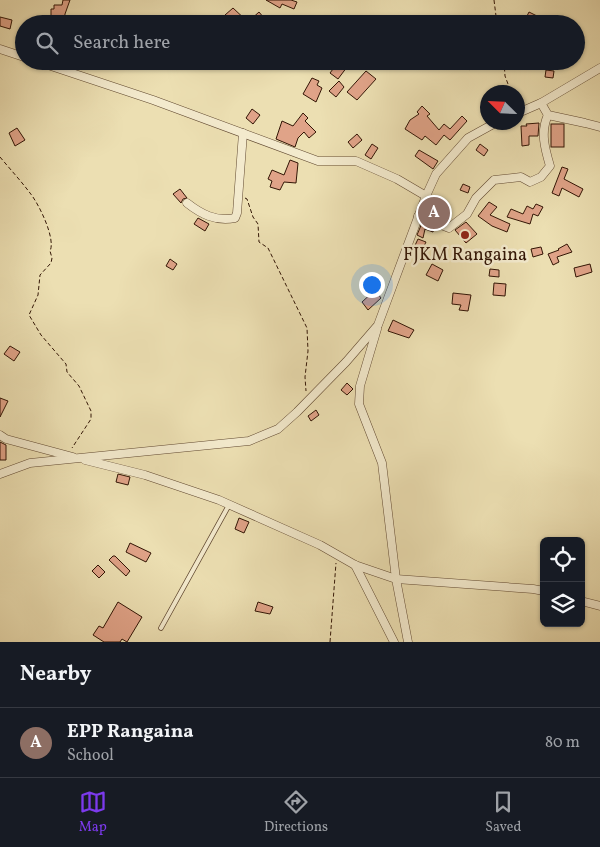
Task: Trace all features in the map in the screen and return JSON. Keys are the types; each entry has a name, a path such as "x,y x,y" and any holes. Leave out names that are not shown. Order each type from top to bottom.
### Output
{"street":[{"path":"0,49 15,54"},
{"path":"525,110 541,103 600,68"},
{"path":"62,70 318,161 356,160 426,196"},
{"path":"541,103 548,115 600,127"},
{"path":"418,216 449,228 467,214 476,198 494,180 521,177 530,182 541,177 550,166 544,148 544,123 548,115"},
{"path":"408,642 396,579 382,463 359,404 360,386 378,325 418,216 436,174 468,138 482,130"},
{"path":"187,203 207,216 228,220 235,218 237,213 242,133"},
{"path":"0,474 30,463 249,442 278,429 346,362 378,325"},
{"path":"0,435 6,439 145,475 229,505 320,545 355,565 396,579 540,591"},
{"path":"355,565 394,642"},
{"path":"585,602 600,606"}],"lane":[{"path":"161,628 229,505"}],"path":[{"path":"494,0 496,15"},
{"path":"505,70 508,85"},
{"path":"0,156 32,195 47,226 52,246 50,252 51,264 40,275 38,295 29,315 41,335 66,364 67,372 79,386 91,411 91,419 67,455"},
{"path":"238,194 247,199 253,217 258,224 259,242 268,248 307,328 308,350 305,377 308,401"},
{"path":"330,642 337,555"}],"building":[{"path":"63,0 70,0 65,15 51,15 51,9 54,9 54,5 62,5"},
{"path":"266,0 291,0 297,2 294,9 282,4 280,8"},
{"path":"233,8 240,15 225,15"},
{"path":"0,17 12,20 10,29 0,26"},
{"path":"332,70 345,70 338,79 330,73"},
{"path":"546,70 554,71 553,78 545,77"},
{"path":"366,71 376,79 357,100 347,92"},
{"path":"312,78 319,81 317,85 322,88 316,102 303,94"},
{"path":"339,81 344,87 336,97 329,91"},
{"path":"422,106 430,114 427,116 439,130 444,124 450,129 462,116 467,121 450,140 444,135 436,145 425,136 422,140 405,129 410,120 419,114 417,112"},
{"path":"252,109 260,115 253,124 246,118"},
{"path":"303,113 308,118 305,121 316,132 309,138 304,132 298,138 295,147 276,139 282,121 293,126"},
{"path":"539,123 538,136 529,136 529,145 522,146 521,130 525,130 526,124"},
{"path":"551,124 564,124 564,147 551,147"},
{"path":"17,128 25,140 15,146 9,133"},
{"path":"357,134 362,140 353,148 348,142"},
{"path":"372,144 378,148 371,159 365,155"},
{"path":"480,144 488,150 484,156 476,150"},
{"path":"419,150 438,161 433,169 415,156"},
{"path":"290,160 298,163 296,183 284,182 280,190 270,187 272,181 268,179 272,170 284,175"},
{"path":"562,167 568,169 564,179 583,189 579,197 562,188 559,196 552,193"},
{"path":"463,184 470,187 468,193 460,190"},
{"path":"180,189 187,198 183,199 181,203 173,194"},
{"path":"489,202 497,207 490,215 510,224 507,232 492,226 478,216"},
{"path":"536,204 543,207 538,216 533,214 530,224 507,217 511,209 523,214 527,206 533,209"},
{"path":"198,218 209,224 205,231 194,224"},
{"path":"466,222 477,234 466,243 455,230"},
{"path":"422,223 434,228 433,232 425,229 423,238 417,235"},
{"path":"418,239 426,242 417,260 410,256"},
{"path":"567,244 572,252 557,257 559,262 553,265 548,254 559,250"},
{"path":"541,247 543,254 533,257 531,249"},
{"path":"170,259 177,264 173,270 166,266"},
{"path":"432,264 443,270 438,281 426,275"},
{"path":"590,264 592,272 576,277 574,268"},
{"path":"490,269 499,270 499,277 489,276"},
{"path":"494,283 506,284 505,296 493,295"},
{"path":"375,290 381,298 368,310 362,302"},
{"path":"453,293 471,295 468,311 459,310 461,305 452,304"},
{"path":"393,320 414,330 409,338 388,331"},
{"path":"10,346 20,352 14,361 4,354"},
{"path":"347,383 353,389 347,395 341,390"},
{"path":"0,398 8,401 0,417"},
{"path":"316,410 319,415 311,421 308,416"},
{"path":"0,442 6,445 6,460 0,460"},
{"path":"118,474 130,477 128,485 116,482"},
{"path":"239,518 249,522 244,533 235,529"},
{"path":"130,543 151,553 146,562 126,552"},
{"path":"113,556 130,571 126,576 109,560"},
{"path":"98,565 105,572 99,578 92,571"},
{"path":"118,602 142,617 127,642 122,639 120,642 104,642 93,635 99,626 103,628"},
{"path":"258,602 273,607 270,614 255,611"}],"place":[{"name":"EPP Rangaina","path":"434,213"},
{"name":"FJKM Rangaina","path":"465,235"}]}
